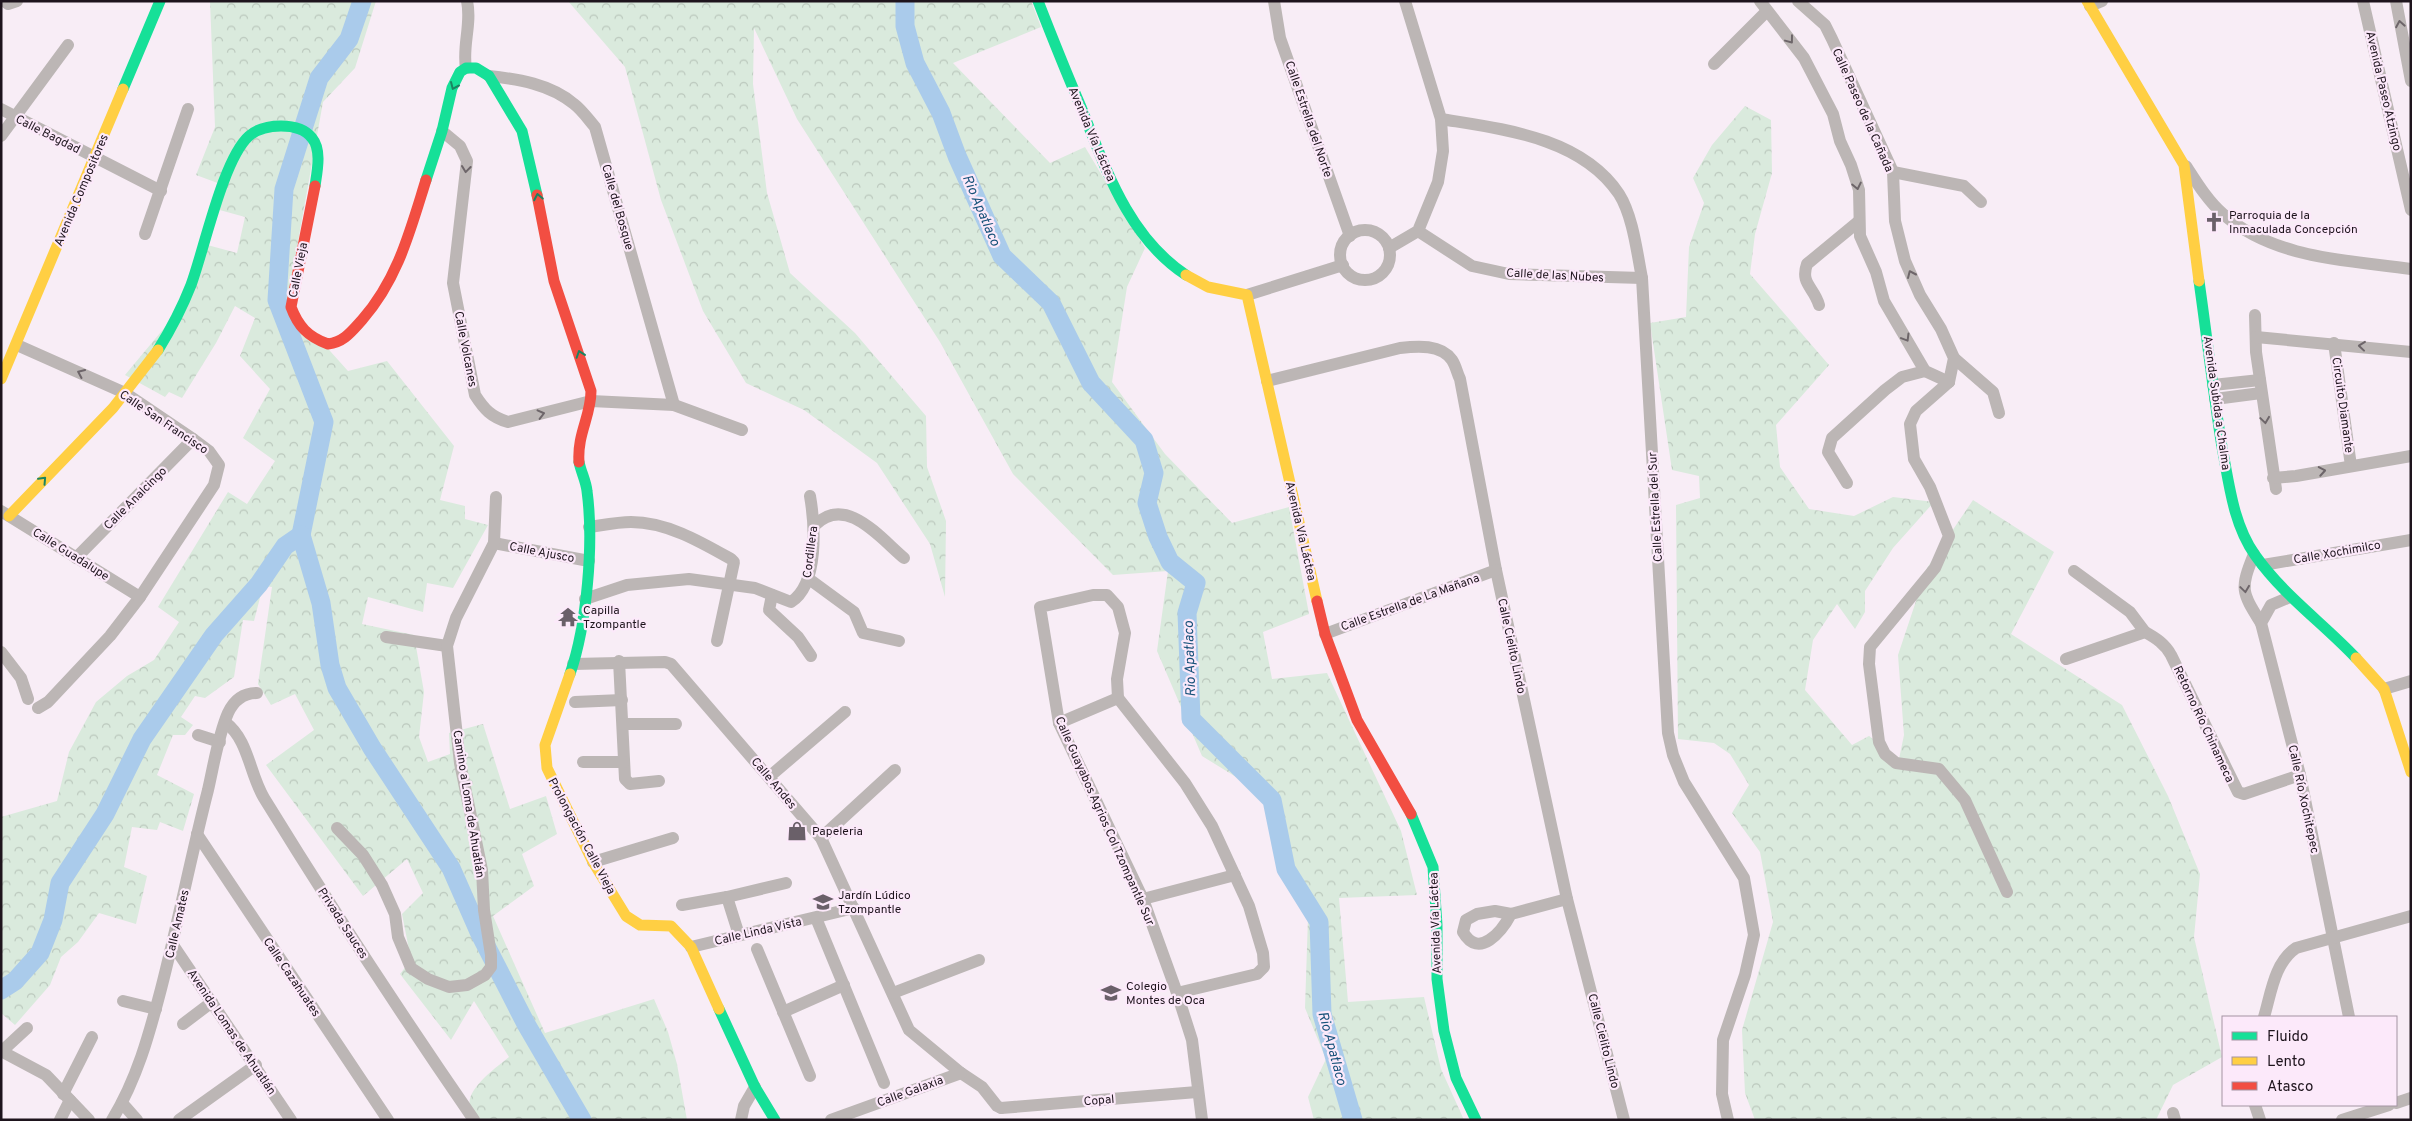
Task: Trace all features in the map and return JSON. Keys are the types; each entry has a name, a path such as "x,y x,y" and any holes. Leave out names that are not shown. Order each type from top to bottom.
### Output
{"street":[{"path":"4,1 8,4 17,1"},
{"name":"Avenida Compositores","path":"3,372 17,344 160,1"},
{"path":"467,1 469,30 465,55 466,68 476,68 489,76 522,131 534,176 554,281 589,380 591,401"},
{"name":"Avenida Vía Láctea","path":"1038,1 1107,175 1150,245 1176,269 1195,282 1212,289 1247,295 1325,634 1357,720 1409,808 1433,867 1437,925 1437,979 1444,1031 1456,1078 1476,1120"},
{"name":"Calle Estrella del Norte","path":"1274,1 1280,38 1350,236"},
{"path":"1389,248 1418,231 1438,182 1443,151 1441,118 1405,1"},
{"name":"Calle Paseo de la Cañada","path":"1798,1 1824,26 1832,39 1892,172 1895,221 1905,260 1920,295 1941,329 1954,358"},
{"path":"2088,4 2102,1"},
{"name":"Avenida Paseo Atzingo","path":"2363,1 2411,210"},
{"path":"2396,1 2411,81"},
{"name":"Avenida Subida a Chalma","path":"2088,4 2172,140 2184,165 2215,399 2231,497 2238,520 2254,554 2263,565 2290,596 2351,653 2384,689 2411,772"},
{"path":"1714,64 1763,6 1804,58 1833,114 1840,141 1851,165 1859,190 1858,222 1860,236 1876,272 1884,301 1925,371 1948,382"},
{"path":"1,136 68,45"},
{"name":"Calle Vieja","path":"5,514 125,393 165,340 182,307 224,182 239,149 257,131 265,128 290,127 309,133 317,149 316,173 291,307 296,321 305,332 319,342 335,343 350,334 376,304 396,271 442,132 452,88 460,72 466,68"},
{"name":"Calle del Bosque","path":"489,76 518,79 552,90 574,104 595,127 674,405"},
{"name":"Calle Bagdad","path":"1,109 15,118 161,191"},
{"path":"144,234 161,191 188,109"},
{"name":"Calle Estrella del Sur","path":"1441,118 1506,130 1566,148 1596,169 1619,194 1632,228 1642,278 1668,734 1673,755 1684,782 1744,878 1754,935 1746,975 1723,1040 1722,1094 1728,1120"},
{"name":"Calle Volcanes","path":"442,132 460,146 467,160 452,283 474,394 482,407 494,418 508,422 591,401 674,405 742,430"},
{"path":"2184,165 2216,207 2256,237 2275,246 2302,253 2411,269"},
{"path":"1892,172 1964,186 1981,202"},
{"path":"1819,305 1816,296 1805,280 1804,272 1807,264 1858,222"},
{"path":"1373,231 1380,235 1389,248 1388,264 1378,276 1362,279 1347,272 1343,265 1342,249 1350,236 1357,232 1373,231"},
{"name":"Calle de las Nubes","path":"1418,231 1472,266 1509,274 1642,278"},
{"path":"1247,295 1343,265"},
{"name":"Circuito Diamante","path":"2255,315 2261,387 2275,483 2351,466 2411,456"},
{"name":"Circuito Diamante","path":"2256,336 2411,352"},
{"name":"Circuito Diamante","path":"2334,343 2351,466"},
{"name":"Calle San Francisco","path":"17,344 125,393 193,439 215,458 219,465 214,485 140,597 110,636 48,702 38,708"},
{"name":"Calle Cielito Lindo","path":"1267,381 1400,348 1423,346 1440,351 1452,360 1460,379 1496,570 1567,898 1624,1120"},
{"path":"1999,412 1994,392 1954,358 1948,382 1916,411 1910,424 1914,459 1930,487 1949,536 1935,568 1870,647 1869,664 1879,742 1885,754 1896,762 1939,769 1965,800 2007,892"},
{"path":"1847,482 1828,452 1832,438 1902,377 1925,371"},
{"path":"2213,385 2261,387"},
{"path":"2215,399 2261,387"},
{"name":"Prolongación Calle Vieja","path":"591,401 578,445 579,463 587,490 589,527 589,561 585,599 573,664 545,745 550,775 593,862 630,921 640,925 671,926 691,947 754,1087 775,1120"},
{"name":"Calle Analcingo","path":"76,558 193,439"},
{"name":"Cordillera","path":"772,595 792,602 798,598 809,579 815,525 810,496"},
{"path":"494,543 496,497"},
{"path":"815,525 822,518 839,513 857,518 904,558"},
{"name":"Calle Guadalupe","path":"5,514 140,597"},
{"path":"589,527 630,522 652,524 696,539 733,560 717,641"},
{"name":"Calle Xochimilco","path":"2263,565 2411,540"},
{"name":"Calle Ajusco","path":"494,543 589,561"},
{"name":"Camino a Loma de Ahuatlán","path":"337,828 363,855 382,885 395,914 400,944 411,968 428,979 449,987 467,985 485,975 491,961 479,851 460,763 447,646 456,618 494,543"},
{"path":"2254,554 2244,585 2247,601 2262,623 2271,606 2290,596"},
{"name":"Calle Estrella de La Mañana","path":"1325,634 1496,570"},
{"name":"Retorno Río Chinameca","path":"2074,571 2130,612 2145,632 2167,648 2238,792 2244,794 2300,775"},
{"path":"585,599 636,584 689,579 755,588 772,595 769,610 798,637 811,656"},
{"path":"809,579 854,612 863,632 899,641"},
{"name":"Calle Guayabos Agrios Col Tzompantle Sur","path":"1118,698 1117,679 1126,633 1118,606 1107,595 1093,595 1040,607 1059,723 1143,899 1177,993 1192,1040 1202,1120"},
{"name":"Calle Río Xochitepec","path":"2262,623 2300,775 2349,1016"},
{"path":"2066,659 2145,632"},
{"path":"386,637 447,646"},
{"path":"1,652 21,678 28,699"},
{"path":"619,662 624,762 627,783 659,781"},
{"name":"Calle Andes","path":"573,664 619,662 665,662 671,664 821,838 909,1030 961,1073 982,1087 1002,1114"},
{"path":"2384,689 2411,681"},
{"name":"Calle Amates","path":"112,1120 143,1057 173,945 197,834 225,722 236,700 248,693 257,693"},
{"path":"1059,723 1118,698 1185,783 1212,826 1235,876 1263,953 1264,967 1257,974 1177,993"},
{"path":"575,702 622,700"},
{"path":"769,777 845,712"},
{"name":"Privada Sauces","path":"225,722 235,729 241,739 256,785 336,914 474,1120"},
{"path":"623,724 676,724"},
{"path":"198,735 220,742"},
{"path":"583,762 624,762"},
{"path":"821,838 895,770"},
{"name":"Calle Cazahuates","path":"197,834 388,1120"},
{"path":"593,862 674,838"},
{"path":"1143,899 1235,876"},
{"path":"682,905 786,883"},
{"path":"727,897 739,935"},
{"path":"1511,914 1567,898"},
{"name":"Calle Linda Vista","path":"691,947 854,908"},
{"path":"2264,1016 2281,963 2286,955 2296,948 2411,916"},
{"path":"816,918 884,1083"},
{"name":"Avenida Lomas de Ahuatlán","path":"173,945 256,1065 291,1120"},
{"path":"757,948 810,1076"},
{"path":"893,993 979,960"},
{"path":"783,1012 844,985"},
{"path":"123,1001 156,1009"},
{"path":"183,1024 212,1002"},
{"path":"27,1028 2,1051 46,1075 88,1120"},
{"path":"60,1120 66,1097 92,1037"},
{"path":"179,1120 256,1065"},
{"name":"Calle Galaxia","path":"831,1120 961,1073"},
{"path":"741,1120 744,1106 754,1087"},
{"name":"Copal","path":"1002,1114 1197,1092"},
{"path":"2397,1103 2411,1098"},
{"path":"122,1103 136,1120"},
{"path":"2255,1106 2260,1120"},
{"path":"2342,1120 2386,1106"}],"green space":[{"path":"210,1 376,1 355,68 323,102 287,303 348,371 387,361 454,446 440,500 465,506 465,519 488,525 453,588 427,583 423,612 368,597 362,624 414,635 424,692 419,737 428,762 450,754 449,733 483,724 510,809 546,796 557,834 522,854 534,886 493,916 545,1033 654,999 668,1032 677,1064 687,1120 479,1120 474,1114 470,1107 472,1093 490,1072 509,1057 474,1001 451,1040 400,974 411,960 402,914 423,893 407,859 363,896 266,765 314,730 295,694 271,705 258,684 272,587 263,586 254,621 243,620 234,677 205,698 195,696 181,717 193,725 185,735 173,735 157,775 194,794 183,831 160,822 157,830 132,827 124,867 147,876 136,924 99,913 78,942 61,957 50,985 15,1025 1,1013 1,956 3,954 1,953 1,817 57,801 69,752 96,702 127,676 154,660 179,622 158,607 228,492 247,504 275,461 243,438 270,389 240,356 255,318 235,306 216,343 182,398 169,392 165,397 125,375 175,315 200,243 237,253 245,217 216,209 223,185 196,175 215,127"},
{"path":"568,1 1031,1 1041,27 953,63 1050,163 1085,147 1145,248 1127,287 1112,382 1165,454 1232,523 1289,507 1309,614 1263,632 1272,679 1327,673 1401,831 1417,895 1339,898 1348,1002 1424,997 1441,1069 1464,1120 1314,1120 1308,1097 1326,1059 1305,1008 1308,917 1275,857 1262,793 1202,756 1157,651 1168,571 1113,575 1013,474 940,342 797,119 754,28 753,84 767,193 790,273 855,333 926,416 927,467 946,521 945,597 930,544 877,463 804,410 746,383 703,311 661,200 625,67"},
{"path":"1745,106 1771,120 1772,173 1755,234 1750,274 1829,365 1776,425 1780,467 1809,509 1854,516 1893,497 1934,502 1893,548 1865,591 1865,612 1855,629 1837,604 1813,640 1805,690 1852,745 1869,736 1899,759 1904,735 1898,655 1927,568 1973,500 2054,552 2011,634 2122,705 2168,796 2200,874 2194,937 2222,1057 2173,1085 2156,1120 1755,1120 1745,1093 1742,1030 1773,922 1760,852 1732,813 1749,785 1730,754 1714,743 1678,739 1676,505 1700,498 1699,476 1672,470 1650,323 1686,317 1689,247 1704,203 1693,178 1712,145"}],"waterway":[{"path":"301,535 324,422 277,300 284,189 319,78 349,39 362,1"},
{"name":"Rio Apatlaco","path":"905,1 905,26 915,63 941,113 957,156 1002,256 1051,303 1091,383 1144,440 1154,473 1147,503 1158,537 1170,562 1196,583 1187,613 1191,719 1272,800 1286,869 1319,922 1322,1014 1353,1120"},
{"path":"1,990 15,981 40,953 53,920 60,883 105,814 142,739 214,635 259,584 285,546 301,535 321,603 330,665 337,688 372,748 451,868 480,934 526,1024 582,1120"}],"traffic: fast":[{"path":"123,89 160,1"},
{"path":"1038,1 1100,154 1121,200 1149,241 1166,259 1186,275"},
{"path":"426,180 442,131 452,88 460,72 466,68 476,68 489,76 522,131 537,195"},
{"path":"158,350 176,318 191,285 215,206 231,164 249,136 268,127 277,126 294,127 306,132 312,138 317,149 318,161 315,186"},
{"path":"2199,281 2222,447 2233,503 2242,530 2255,555 2278,583 2356,658"},
{"path":"570,674 581,632 588,584 589,512 586,484 579,462"},
{"path":"1411,814 1433,867 1437,925 1437,979 1444,1031 1456,1078 1476,1120"},
{"path":"719,1009 755,1087 775,1120"}],"traffic: slow":[{"path":"2087,1 2184,165 2199,281"},
{"path":"1,379 123,89"},
{"path":"1186,275 1208,287 1247,295 1317,601"},
{"path":"9,516 113,408 158,350"},
{"path":"2356,658 2384,689 2411,772"},
{"path":"570,674 545,745 547,768 593,862 626,916 640,925 671,926 691,947 719,1009"}],"traffic: jam":[{"path":"315,186 291,307 297,320 305,330 315,338 328,344 343,339 351,332 385,288 402,254 426,180"},
{"path":"537,195 554,281 591,391 589,409 580,443 579,462"},
{"path":"1317,601 1325,634 1357,720 1411,814"}],"place":[{"name":"Parroquia de la Inmaculada Concepción","path":"2214,222"},
{"name":"Capilla Tzompantle","path":"568,617"},
{"name":"Papeleria","path":"797,831"},
{"name":"Jardín Lúdico Tzompantle","path":"823,902"},
{"name":"Colegio Montes de Oca","path":"1111,993"}]}
